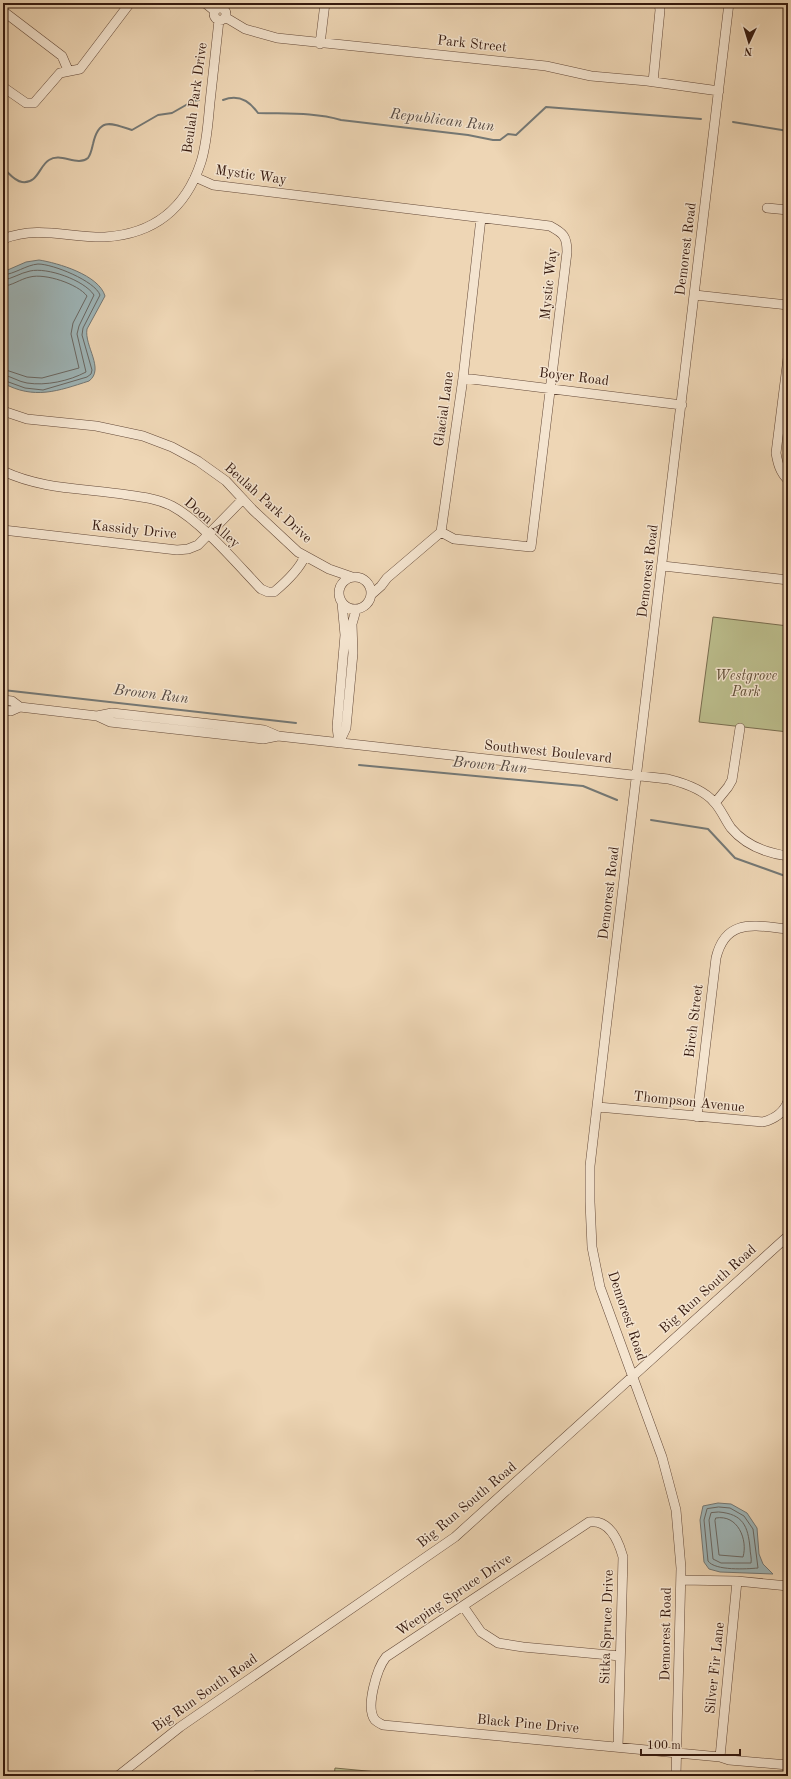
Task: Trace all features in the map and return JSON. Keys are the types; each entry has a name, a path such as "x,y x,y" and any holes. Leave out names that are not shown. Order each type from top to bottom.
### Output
{"street":[{"path":"3,87 26,103 34,103 63,71 80,69 130,3"},
{"path":"205,3 219,7 214,16 222,19"},
{"path":"320,44 325,3"},
{"path":"653,82 660,10 659,3"},
{"name":"Demorest Road","path":"676,1776 681,1568 676,1510 662,1457 600,1286 592,1246 590,1166 730,3"},
{"path":"3,11 62,56 68,70"},
{"name":"Park Street","path":"222,19 261,35 277,38 320,44 546,66 591,76 653,82 719,91"},
{"name":"Beulah Park Drive","path":"3,239 24,232 47,232 106,237 142,230 162,220 175,209 184,197 201,162 222,19"},
{"name":"Mystic Way","path":"195,177 213,185 550,226 562,232 567,242 551,388 531,547 454,539 442,532"},
{"path":"767,208 788,210"},
{"name":"Glacial Lane","path":"442,532 463,378 480,218"},
{"path":"695,295 788,306"},
{"path":"786,478 778,466 776,453 788,358"},
{"name":"Boyer Road","path":"463,378 682,405"},
{"name":"Beulah Park Drive","path":"3,412 27,419 96,426 143,436 172,447 198,461 226,481 298,552 329,570 352,577"},
{"name":"Doon Alley","path":"3,471 32,483 150,498 177,509 208,535 261,589 268,592 274,592 279,588 301,565 305,556"},
{"name":"Kassidy Drive","path":"3,530 178,550 188,549 198,545 243,499"},
{"path":"372,594 387,578 442,532"},
{"path":"663,566 788,580"},
{"name":"Beulah Park Drive","path":"329,570 340,587"},
{"path":"339,743 337,727 345,635 342,603 338,593 340,587 346,579 357,576 367,581 372,594 370,601 366,606 356,610 351,609 342,603"},
{"path":"367,581 387,578"},
{"path":"339,743 346,728 353,653 352,624 356,610"},
{"name":"Southwest Boulevard","path":"3,700 12,701 20,707 97,716 110,722 263,739 278,736 668,779 686,784 700,791 715,803 731,828 748,842 764,850 788,856"},
{"name":"Southwest Boulevard","path":"3,710 11,711 20,707"},
{"path":"715,803 732,780 740,728"},
{"name":"Birch Street","path":"697,1117 716,958 721,942 729,933 749,926 788,929"},
{"name":"Thompson Avenue","path":"598,1107 763,1122 776,1117 783,1111 788,1101"},
{"name":"Big Run South Road","path":"118,1776 180,1727 445,1545 493,1504 788,1236"},
{"name":"Weeping Spruce Drive","path":"376,1721 372,1707 372,1693 374,1681 381,1664 386,1657 589,1522 596,1521"},
{"name":"Sitka Spruce Drive","path":"596,1521 603,1523 610,1529 616,1538 623,1557 618,1746"},
{"path":"681,1580 737,1581 788,1586"},
{"name":"Silver Fir Lane","path":"720,1757 737,1581"},
{"path":"463,1606 481,1632 498,1643 523,1647 620,1656"},
{"name":"Black Pine Drive","path":"376,1721 383,1725 618,1746 720,1757 729,1760 788,1765"}],"green space":[{"name":"Westgrove Park","path":"713,617 788,626 788,732 699,722"},
{"path":"335,1768 420,1776 334,1776"}],"water":[{"path":"39,260 77,271 95,282 105,296 87,329 88,343 95,364 93,376 89,381 56,391 46,392 25,391 3,383 3,272 26,262"},
{"path":"718,1503 731,1504 747,1513 757,1528 759,1554 763,1564 773,1574 720,1572 709,1569 704,1562 700,1520 703,1506"},
{"path":"255,1771 290,1771 296,1776 242,1776"}],"waterway":[{"name":"Republican Run","path":"223,100 228,98 243,99 255,108 258,113 300,114 331,117 341,120 468,135 493,140 500,140 508,134 516,135 546,107 701,119"},
{"name":"Republican Run","path":"3,168 16,180 27,182 35,178 46,163 54,158 79,161 88,158 96,135 102,126 112,124 132,130 158,115 172,113 193,101 199,100"},
{"name":"Republican Run","path":"733,122 788,131"},
{"name":"Brown Run","path":"3,690 296,723"},
{"name":"Brown Run","path":"359,765 583,786 617,800"},
{"name":"Brown Run","path":"651,820 708,829 735,858 788,877"}]}
